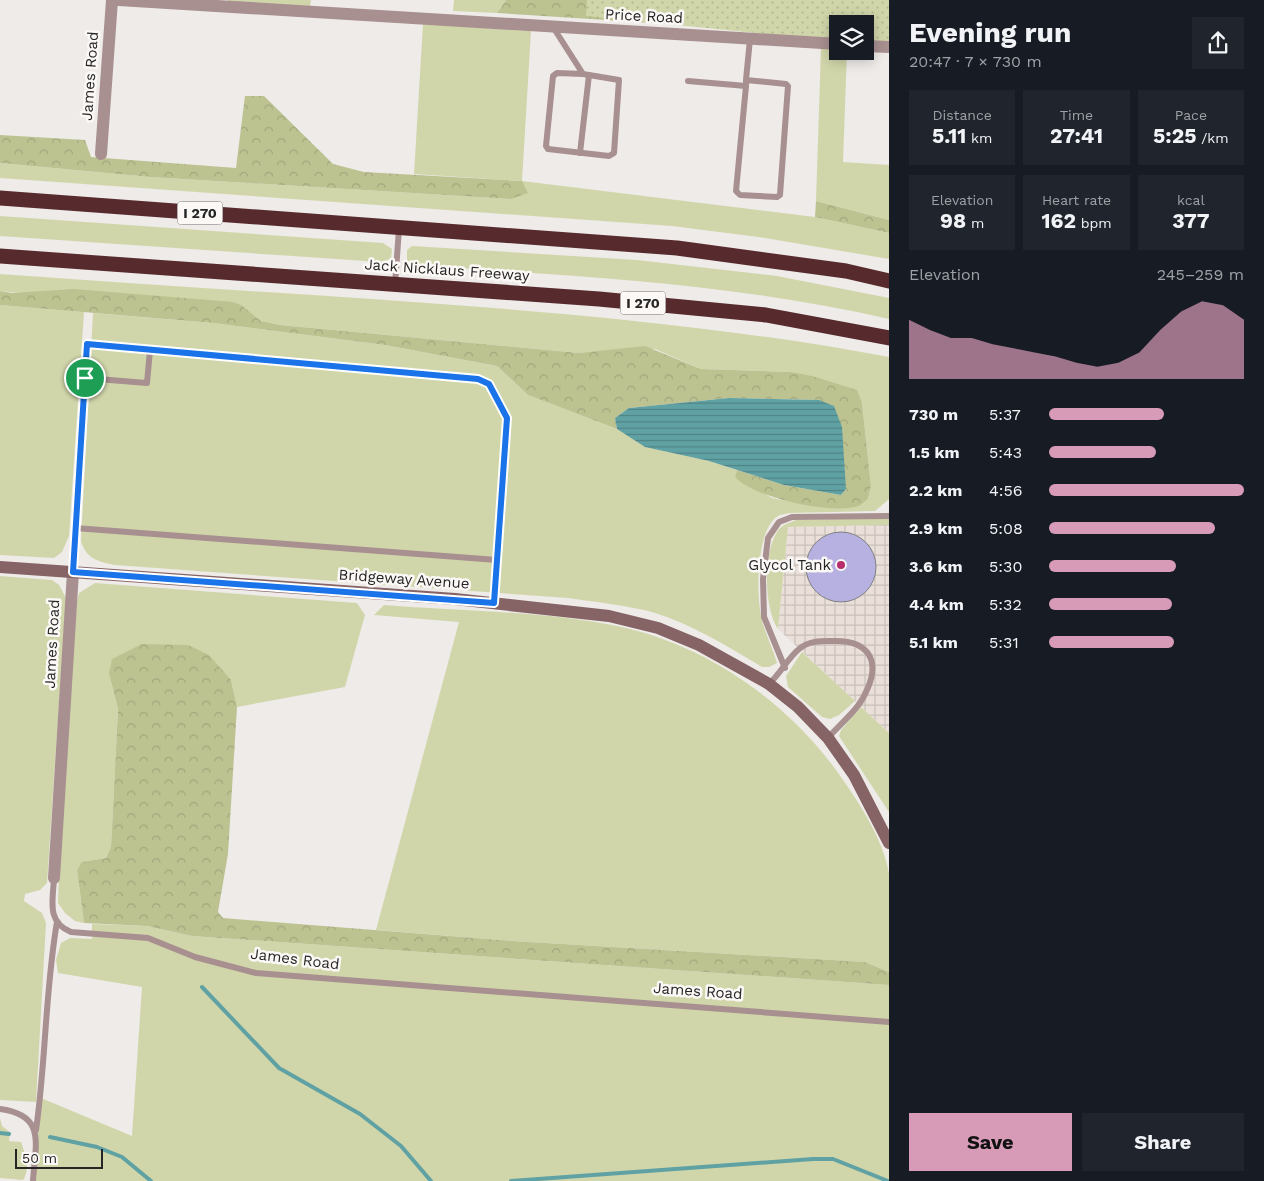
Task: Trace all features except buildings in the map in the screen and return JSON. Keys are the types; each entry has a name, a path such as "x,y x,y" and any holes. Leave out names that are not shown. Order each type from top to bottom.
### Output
{"highway":[{"name":"I 270","path":"0,198 677,248 846,271 889,281"},
{"name":"Jack Nicklaus Freeway","path":"0,256 599,298 766,316 889,338"}],"street":[{"name":"James Road","path":"101,154 112,0"},
{"name":"Price Road","path":"119,0 829,43"},
{"path":"874,46 889,47"},
{"name":"Bridgeway Avenue","path":"0,567 494,603 609,616 658,628 699,645 769,684 798,707 828,738 854,775 889,843"},
{"name":"James Road","path":"54,878 73,572"}],"lane":[{"path":"554,28 586,75 580,153"},
{"path":"688,82 746,83 786,84 788,86 780,195 740,195 736,192 746,83 750,38"},
{"path":"557,73 619,80 614,153 609,156 580,153 548,148 546,146 553,76 557,73"},
{"path":"395,284 400,227"},
{"path":"73,572 87,344 478,379 489,384 507,418 494,603"},
{"path":"85,378 147,383 150,350"},
{"path":"785,668 764,617 763,579 768,538 779,522 792,517 889,516"},
{"path":"75,528 497,560"},
{"path":"769,684 785,668 799,649 815,640 842,641 866,648 871,657 870,682 865,695 828,738"},
{"name":"James Road","path":"54,878 52,904 54,918 60,928 71,932 148,938 195,957 256,973 889,1022"},
{"path":"33,1181 36,1130 41,1098 49,971 57,922"},
{"path":"0,1108 11,1110 29,1120 36,1130"}],"shaded area":[{"path":"889,525 889,733 778,629 788,527"}],"green space":[{"path":"228,0 311,0 310,6 228,3"},
{"path":"454,0 506,0 497,13 453,11"},
{"path":"506,0 682,0 669,24 497,13"},
{"path":"587,0 889,0 889,46 874,44 874,15 829,15 829,40 586,16"},
{"path":"423,24 531,31 522,181 414,174"},
{"path":"821,48 829,48 829,60 847,60 843,162 889,165 889,220 816,201"},
{"path":"245,96 264,96 333,164 364,172 522,181 528,193 511,199 150,177 0,163 0,135 85,140 91,157 236,168"},
{"path":"0,163 150,177 511,199 522,181 815,217 889,233 889,259 765,238 672,226 0,178"},
{"path":"816,201 889,220 889,233 815,217"},
{"path":"0,216 383,243 392,249 391,259 380,262 0,236"},
{"path":"412,246 637,260 777,276 889,298 889,319 771,297 712,289 593,277 413,265 407,260 407,250"},
{"path":"0,274 567,314 760,336 889,357 889,499 875,511 790,513 779,515 770,524 761,551 758,586 761,616 777,663 769,667 762,667 709,636 667,617 652,612 610,604 568,598 104,563 90,556 81,541 93,313 213,323 385,345 497,366 528,395 617,429 646,447 709,461 737,470 735,477 772,498 802,504 845,507 859,505 868,499 871,486 862,403 791,372 701,369 655,349 579,353 280,325 261,321 253,315 0,291"},
{"path":"74,289 233,302 241,305 261,321 280,325 579,353 645,346 701,369 791,372 812,376 857,390 862,403 871,486 868,499 859,506 847,508 831,508 794,503 759,492 735,477 737,470 784,485 841,495 846,489 819,400 729,398 629,408 615,418 617,429 528,395 497,366 385,345 213,323 0,305 0,291 12,293"},
{"path":"0,305 84,312 69,536 62,552 54,558 0,555"},
{"path":"889,518 889,525 788,527 778,629 770,608 767,567 772,542 777,532 785,524 796,520"},
{"path":"0,576 52,580 59,585 66,598 47,883 40,890 25,894 24,901 42,913 46,923 36,1102 0,1100"},
{"path":"95,583 357,603 365,615 345,687 237,707 231,680 109,674 118,709 111,847 106,858 83,862 77,870 84,923 75,921 65,913 58,903 60,842 77,601 79,593"},
{"path":"384,605 531,614 617,626 649,634 681,646 740,678 792,720 815,744 836,770 868,819 881,847 889,874 889,972 865,962 512,941 376,930 459,622 374,615"},
{"path":"142,644 188,645 209,655 231,680 237,707 228,854 218,912 223,918 512,941 865,962 889,972 889,985 192,936 147,926 84,923 77,870 82,862 106,858 111,847 118,709 109,674 112,659"},
{"path":"802,652 855,701 839,715 830,719 822,717 788,687 786,676"},
{"path":"861,707 889,733 889,812 839,736 841,730"},
{"path":"92,924 147,926 192,936 889,985 889,1181 33,1181 41,1098 132,1136 142,987 58,973 56,960 61,943 70,938 92,939"},
{"path":"0,1118 2,1126 10,1132 9,1141 21,1142 27,1166 23,1180 0,1178"}],"water":[{"path":"729,398 819,400 834,406 842,427 846,489 841,495 784,485 709,461 645,447 617,429 615,418 629,408"}],"waterway":[{"path":"202,987 279,1068 360,1114 401,1146 431,1181"},
{"path":"0,1133 9,1134"},
{"path":"50,1137 97,1147 122,1157 151,1181"},
{"path":"511,1181 813,1159 833,1159 888,1181"}],"place":[{"name":"Glycol Tank","path":"841,565"}],"route":[{"path":"87,344 478,379 489,384 507,418 494,603 73,572 85,378 87,344"}]}
